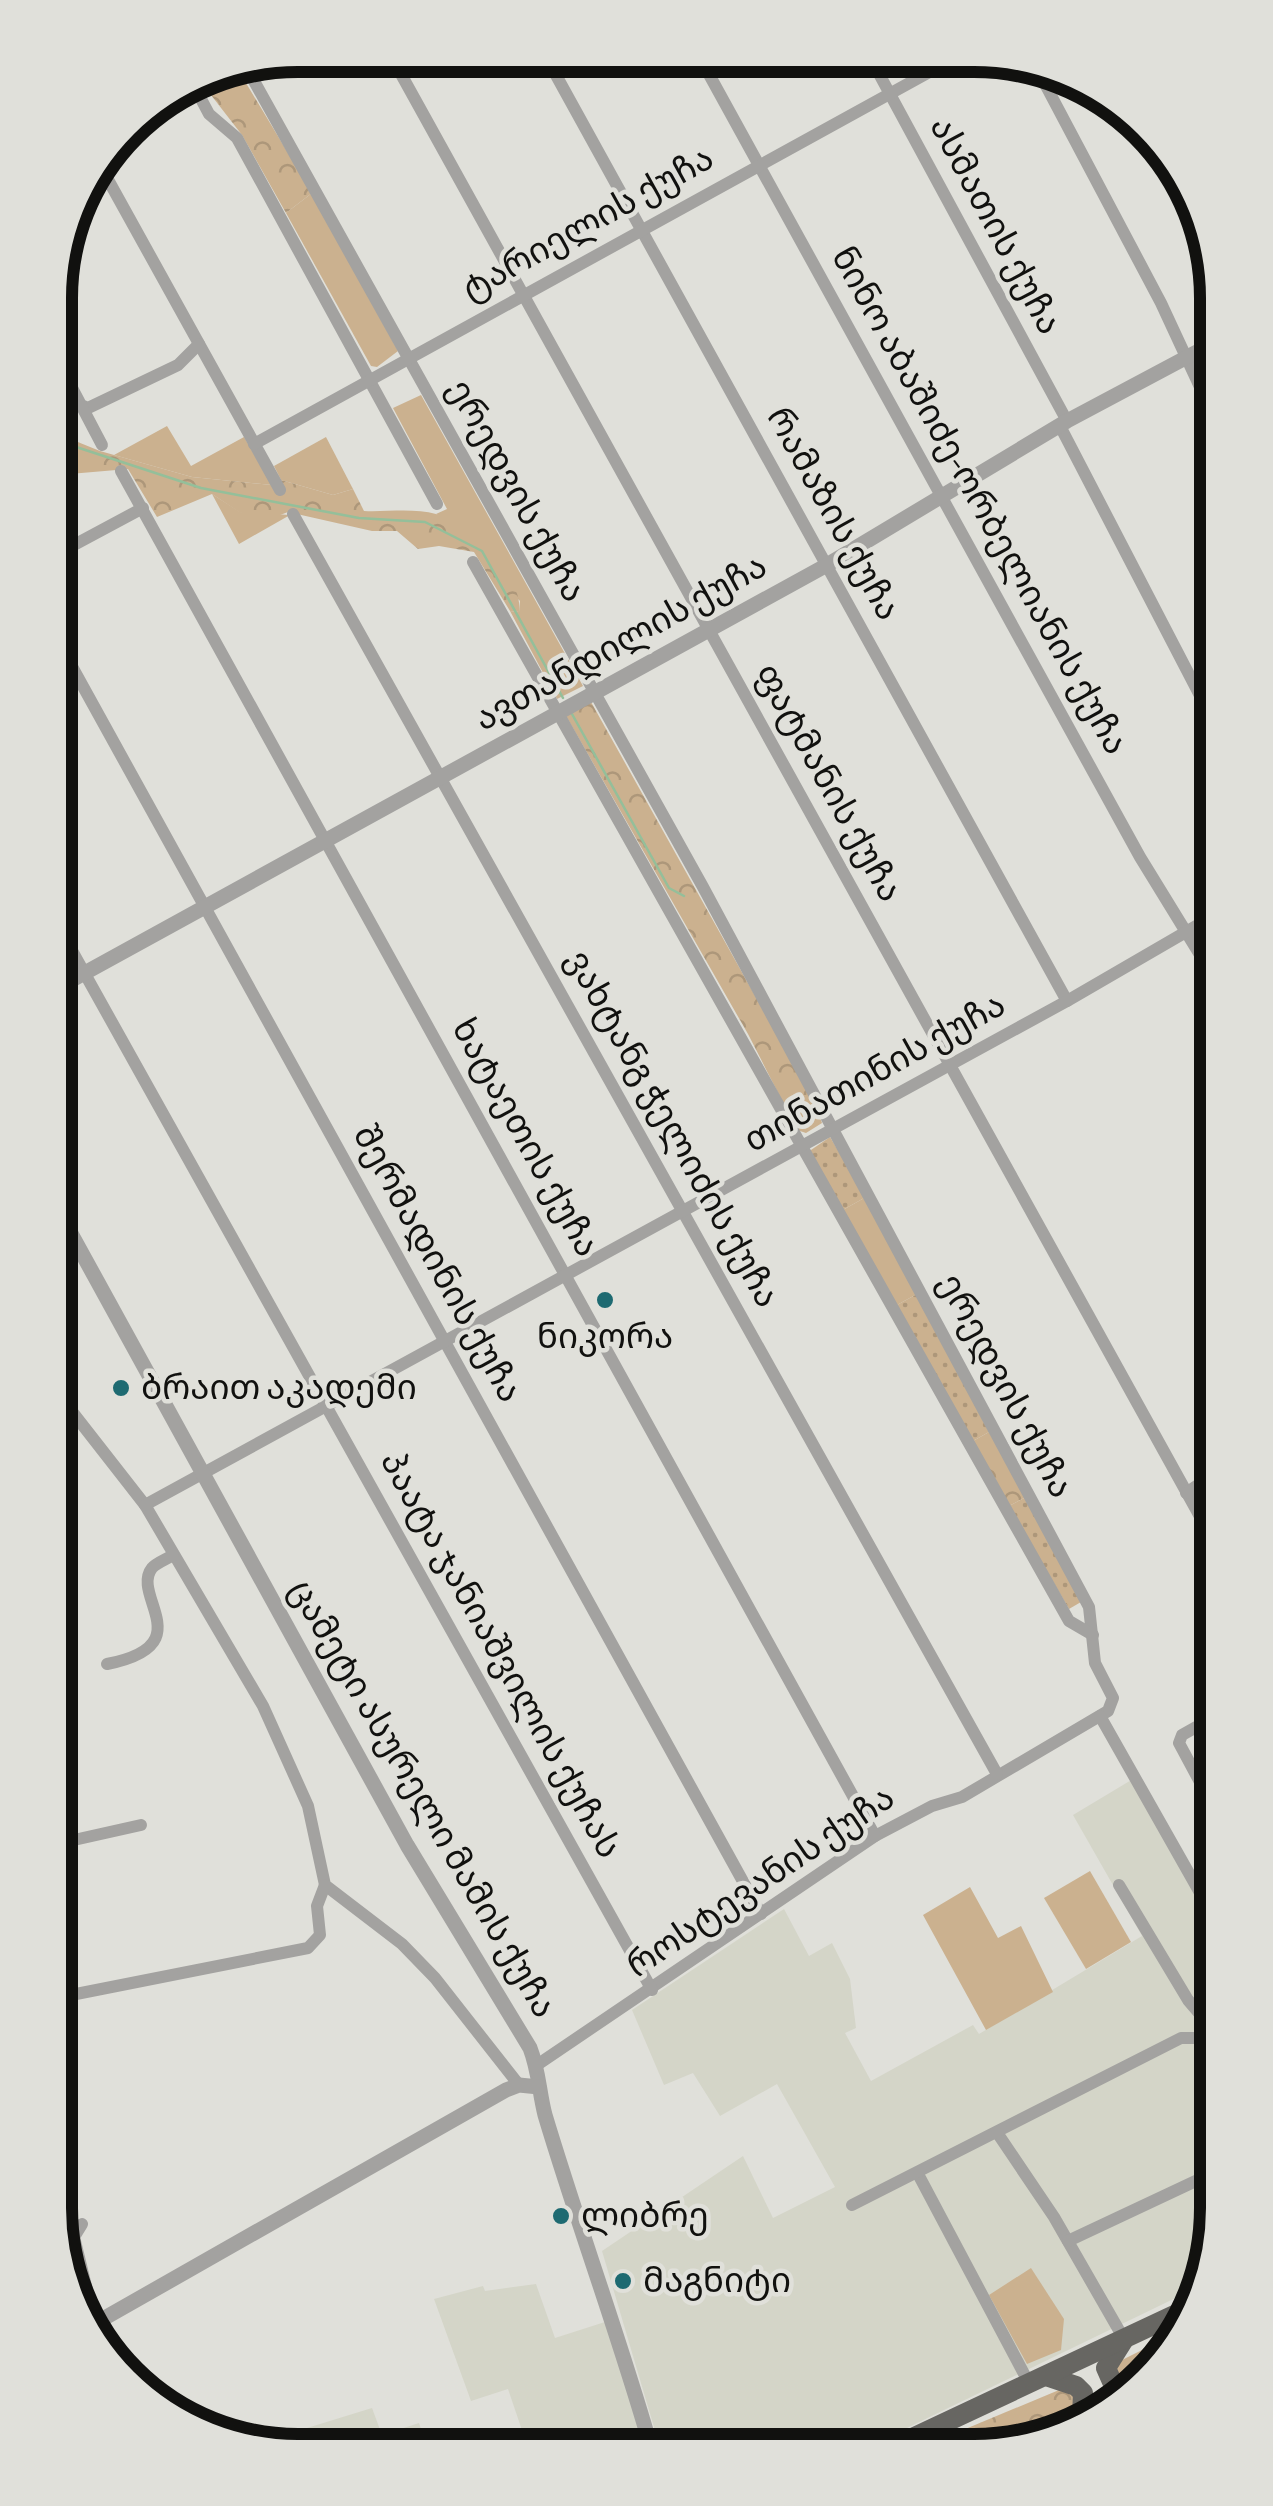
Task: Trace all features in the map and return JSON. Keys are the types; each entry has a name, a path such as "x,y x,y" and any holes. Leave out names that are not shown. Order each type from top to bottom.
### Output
{"highway":[{"path":"921,2434 1172,2316"},
{"path":"1113,2386 1106,2368 1124,2340"},
{"path":"1040,2381 1076,2386 1083,2393 1082,2406"}],"street":[{"name":"ნინო აბაშიძე-ორბელიანის ქუჩა","path":"708,72 1140,857 1200,952"},
{"name":"ასმათის ქუჩა","path":"878,72 1200,695"},
{"name":"ტარიელის ქუჩა","path":"254,444 929,72"},
{"name":"ფატმანის ქუჩა","path":"399,73 1200,1517"},
{"name":"რამაზის ქუჩა","path":"555,73 1067,1001"},
{"name":"ერედვის ქუჩა","path":"254,80 833,1130 1090,1607 1093,1635"},
{"path":"1045,84 1200,386"},
{"name":"ერედვის ქუჩა","path":"199,95 209,114 237,138 437,504"},
{"path":"108,178 280,490"},
{"path":"82,406 98,407 178,365 198,344"},
{"name":"ავთანდილის ქუჩა","path":"73,979 827,565 1063,424 1200,350"},
{"path":"73,389 102,445"},
{"name":"ხატაეთის ქუჩა","path":"121,471 875,1836"},
{"path":"73,545 143,508"},
{"name":"ვახტანგ ჭელიძის ქუჩა","path":"293,514 997,1774"},
{"name":"ერედვის ქუჩა","path":"473,562 1070,1621 1093,1635"},
{"name":"შერმადინის ქუჩა","path":"73,668 762,1914"},
{"name":"თინათინის ქუჩა","path":"145,1506 1067,1001 1200,923"},
{"name":"პაატა ჯანიაშვილის ქუჩას","path":"73,955 652,1990"},
{"name":"ცამეტი ასურელი მამის ქუჩა","path":"73,1236 407,1844 536,2066 539,2087 647,2434"},
{"path":"72,1412 145,1506 275,1732 308,1806 326,1885 317,1906 320,1935 308,1948 72,1995"},
{"path":"1186,1493 1200,1484"},
{"path":"107,1664 143,1657 148,1652 157,1630 148,1578 152,1567 173,1555"},
{"path":"1093,1635 1094,1663 1113,1698 1112,1707 1100,1716 1200,1893"},
{"name":"როსტევანის ქუჩა","path":"536,2066 875,1836 932,1806 962,1797 1100,1716"},
{"path":"1200,1725 1179,1738 1180,1748 1200,1783"},
{"path":"72,1840 141,1825"},
{"path":"326,1885 402,1944 519,2085"},
{"path":"1119,1885 1200,2014"},
{"path":"852,2205 1181,2038 1200,2037"},
{"path":"103,2319 519,2085 539,2087"},
{"path":"998,2134 1068,2241 1124,2340"},
{"path":"918,2174 1040,2381"},
{"path":"1068,2241 1200,2178"},
{"path":"75,2236 82,2224"},
{"path":"76,2247 83,2274"}],"shaded area":[{"path":"1133,1779 1200,1900 1200,2223 1183,2294 894,2434 656,2434 602,2251 743,2156 773,2218 835,2187 777,2084 720,2116 693,2073 664,2085 632,2010 784,1909 809,1956 832,1943 850,1979 856,2028 845,2033 871,2081 973,2025 979,2034 1142,1936 1073,1815"},
{"path":"536,2284 555,2338 608,2321 642,2434 523,2434 508,2389 471,2401 434,2299 483,2286 485,2291"},
{"path":"372,2408 382,2434 298,2434 289,2433"},
{"path":"419,2423 423,2434 385,2434"}],"green space":[{"path":"244,79 312,193 286,213 242,135 208,92"},
{"path":"312,193 398,351 377,367 371,366 286,213"},
{"path":"421,395 583,686 557,699 510,611 519,612 520,601 450,523 436,514 447,509 393,408"},
{"path":"167,426 191,466 244,437 272,485 192,477 114,455"},
{"path":"326,437 353,489 333,495 281,480 274,466"},
{"path":"73,440 192,477 272,485 281,480 333,495 353,489 364,511 436,514 478,540 504,568 513,583 519,612 510,611 474,552 439,546 418,549 397,531 372,531 288,512 267,520 239,512 212,494 157,517 128,469 73,474"},
{"path":"212,494 240,512 290,515 239,544"},
{"path":"591,702 815,1103 822,1123 806,1133 797,1130 748,1034 565,714"},
{"path":"830,1137 866,1197 841,1211 808,1152"},
{"path":"866,1197 917,1294 897,1305 841,1211"},
{"path":"917,1294 989,1432 973,1441 897,1305"},
{"path":"989,1432 1026,1497 1009,1506 973,1441"},
{"path":"1026,1497 1081,1602 1069,1609 1009,1506"},
{"path":"1090,1871 1131,1942 1086,1969 1044,1898"},
{"path":"970,1887 998,1938 1021,1926 1053,1992 986,2030 923,1915"},
{"path":"1031,2268 1064,2319 1061,2350 1027,2364 989,2295"},
{"path":"1155,2344 1120,2380 1115,2368 1120,2361"},
{"path":"1059,2390 1076,2399 1070,2412 1047,2422 1004,2432 953,2434"}],"waterway":[{"path":"73,446 201,488 359,518 425,522 482,551 563,698"},
{"path":"572,714 669,888 684,896"}],"place":[{"name":"ნიკორა","path":"605,1300"},
{"name":"ბრაით აკადემი","path":"121,1388"},
{"name":"ლიბრე","path":"561,2216"},
{"name":"მაგნიტი","path":"623,2281"}]}
